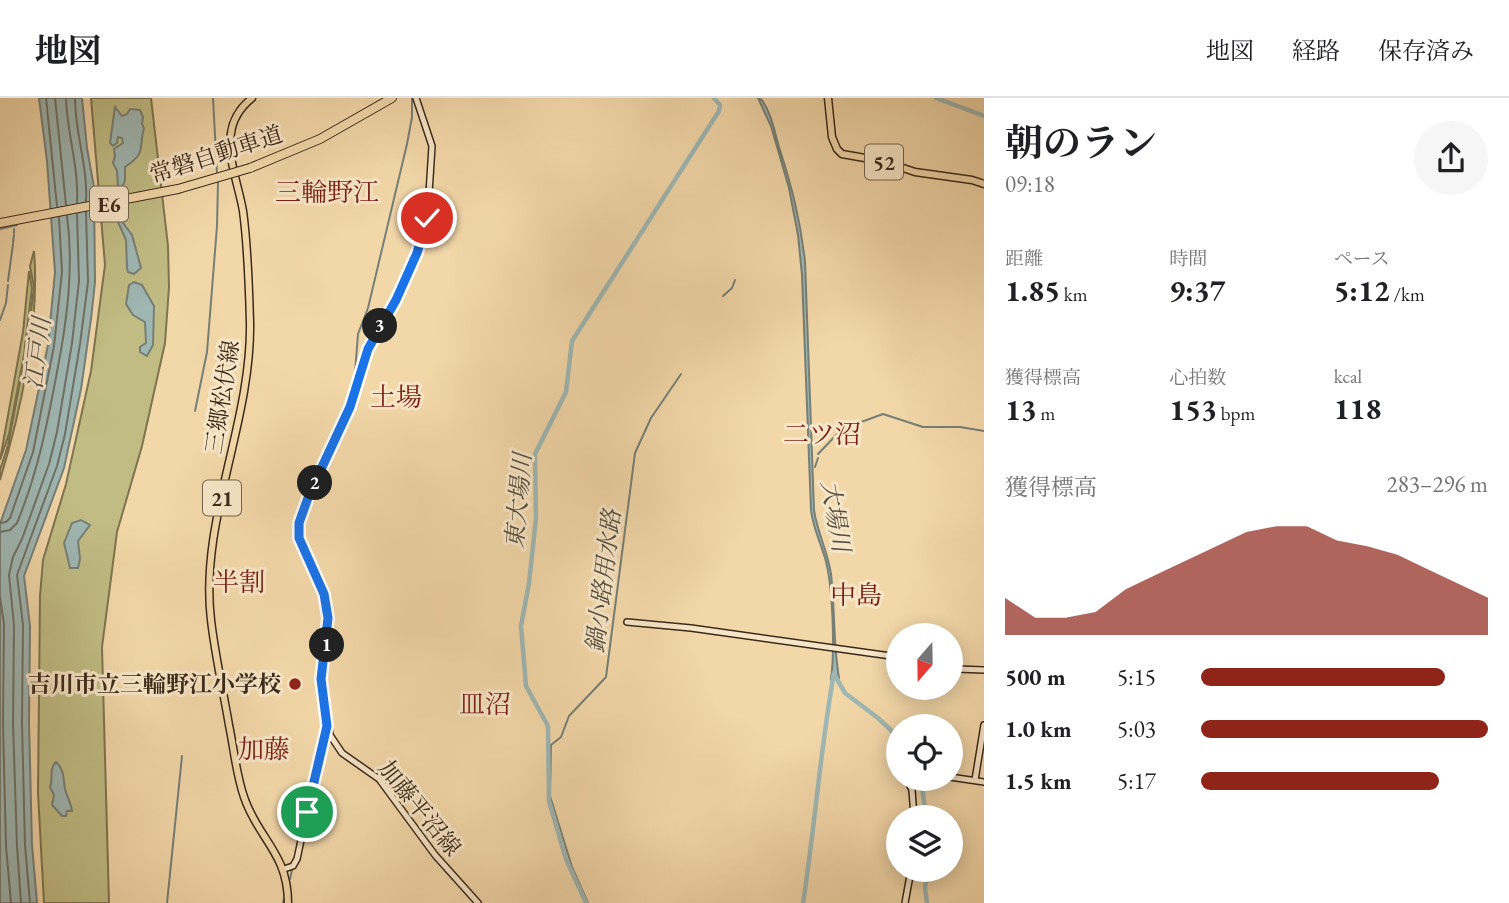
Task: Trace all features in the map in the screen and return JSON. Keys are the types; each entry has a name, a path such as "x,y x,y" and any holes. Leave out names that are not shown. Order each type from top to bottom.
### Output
{"highway":[{"name":"常磐自動車道","path":"0,218 118,197 208,176 275,153 339,126 382,98"},
{"name":"常磐自動車道","path":"0,224 117,203 197,184 277,158 392,98"}],"main road":[{"name":"三郷松伏線","path":"252,98 237,115 230,140 246,238 250,348 213,541 209,598 213,635 242,789 251,814 277,853 284,869 288,903"},
{"name":"52","path":"828,98 832,136 842,154 882,161 915,172 984,184"}],"street":[{"path":"284,869 293,866 297,859 327,726 321,679 328,634 327,607 299,538 299,523 309,495 350,407 368,349 400,293 423,238 432,146 416,98"},
{"path":"627,622 886,655"},
{"path":"963,669 984,670"},
{"path":"975,780 984,725"},
{"name":"加藤平沼線","path":"327,726 339,750 379,779 435,855 478,903"},
{"path":"963,779 984,782"},
{"path":"905,903 909,882"}],"shaded area":[{"path":"91,98 151,98 168,246 169,287 165,343 142,446 117,532 102,647 109,903 44,903 38,793 40,596 43,560 66,484 91,371 105,265"},
{"path":"34,251 35,279 34,308 27,367 0,480 26,351 34,287 30,266"},
{"path":"29,271 32,288 24,355 9,434 0,460 23,332"}],"water":[{"path":"39,98 82,98 94,187 95,282 81,389 64,468 24,576 30,626 32,845 37,903 0,903 0,524 26,450 48,345 55,272 47,161"},
{"path":"758,98 762,100 772,123 792,190 803,246 814,510 831,574 839,678 831,679 833,636 830,584 811,510 802,275 798,235 789,188 771,126"},
{"path":"115,107 122,116 130,109 140,110 144,128 139,154 125,167 122,188 118,187 117,171 113,163 114,149 123,143 122,138 118,137 113,146 110,143"},
{"path":"126,211 123,223 132,235 141,268 134,274 128,272 126,240 118,222 122,212"},
{"path":"134,282 142,285 154,306 153,345 147,356 140,352 140,347 146,343 145,322 133,315 126,304 129,285"},
{"path":"81,520 90,525 78,541 78,568 70,568 64,543 72,523"},
{"path":"56,762 62,772 72,811 67,811 66,816 62,816 52,805 54,795 50,787 52,768"}],"waterway":[{"path":"213,98 217,173"},
{"path":"354,386 358,334 368,308 407,144 412,98"},
{"name":"東大場川","path":"586,903 566,859 549,801 548,726 526,686 521,626 536,518 535,454 566,392 572,341 719,111 720,105 714,98"},
{"path":"936,98 984,116"},
{"path":"195,411 207,352 218,182"},
{"path":"0,229 17,225"},
{"path":"13,242 14,235"},
{"path":"8,281 13,244"},
{"name":"鍋小路用水路","path":"723,296 732,288 735,280"},
{"path":"0,320 8,285"},
{"name":"鍋小路用水路","path":"588,903 572,867 550,796 551,745 561,737 569,716 606,677 635,453 651,418 681,374"},
{"path":"818,454 842,429 883,414 923,427 960,427 984,431"},
{"path":"815,467 818,458"},
{"path":"296,523 296,537 301,548"},
{"name":"大場川","path":"803,903 834,673"},
{"path":"834,674 845,693 886,726"},
{"path":"167,903 182,756"},
{"path":"923,791 924,805"},
{"path":"290,879 292,870"},
{"path":"926,882 927,903"},
{"path":"283,903 284,899"}],"place":[{"name":"吉川市立三輪野江小学校","path":"295,684"}],"district":[{"name":"三輪野江","path":"327,192"},
{"name":"土場","path":"396,397"},
{"name":"二ツ沼","path":"822,434"},
{"name":"半割","path":"239,582"},
{"name":"中島","path":"856,595"},
{"name":"皿沼","path":"485,704"},
{"name":"加藤","path":"264,749"}],"route":[{"path":"307,812 327,726 321,668 326,651 328,618 324,594 299,538 299,523 309,495 350,407 368,349 396,300 417,253 427,218"}],"water label":[{"name":"江戸川","path":"37,353"}]}
